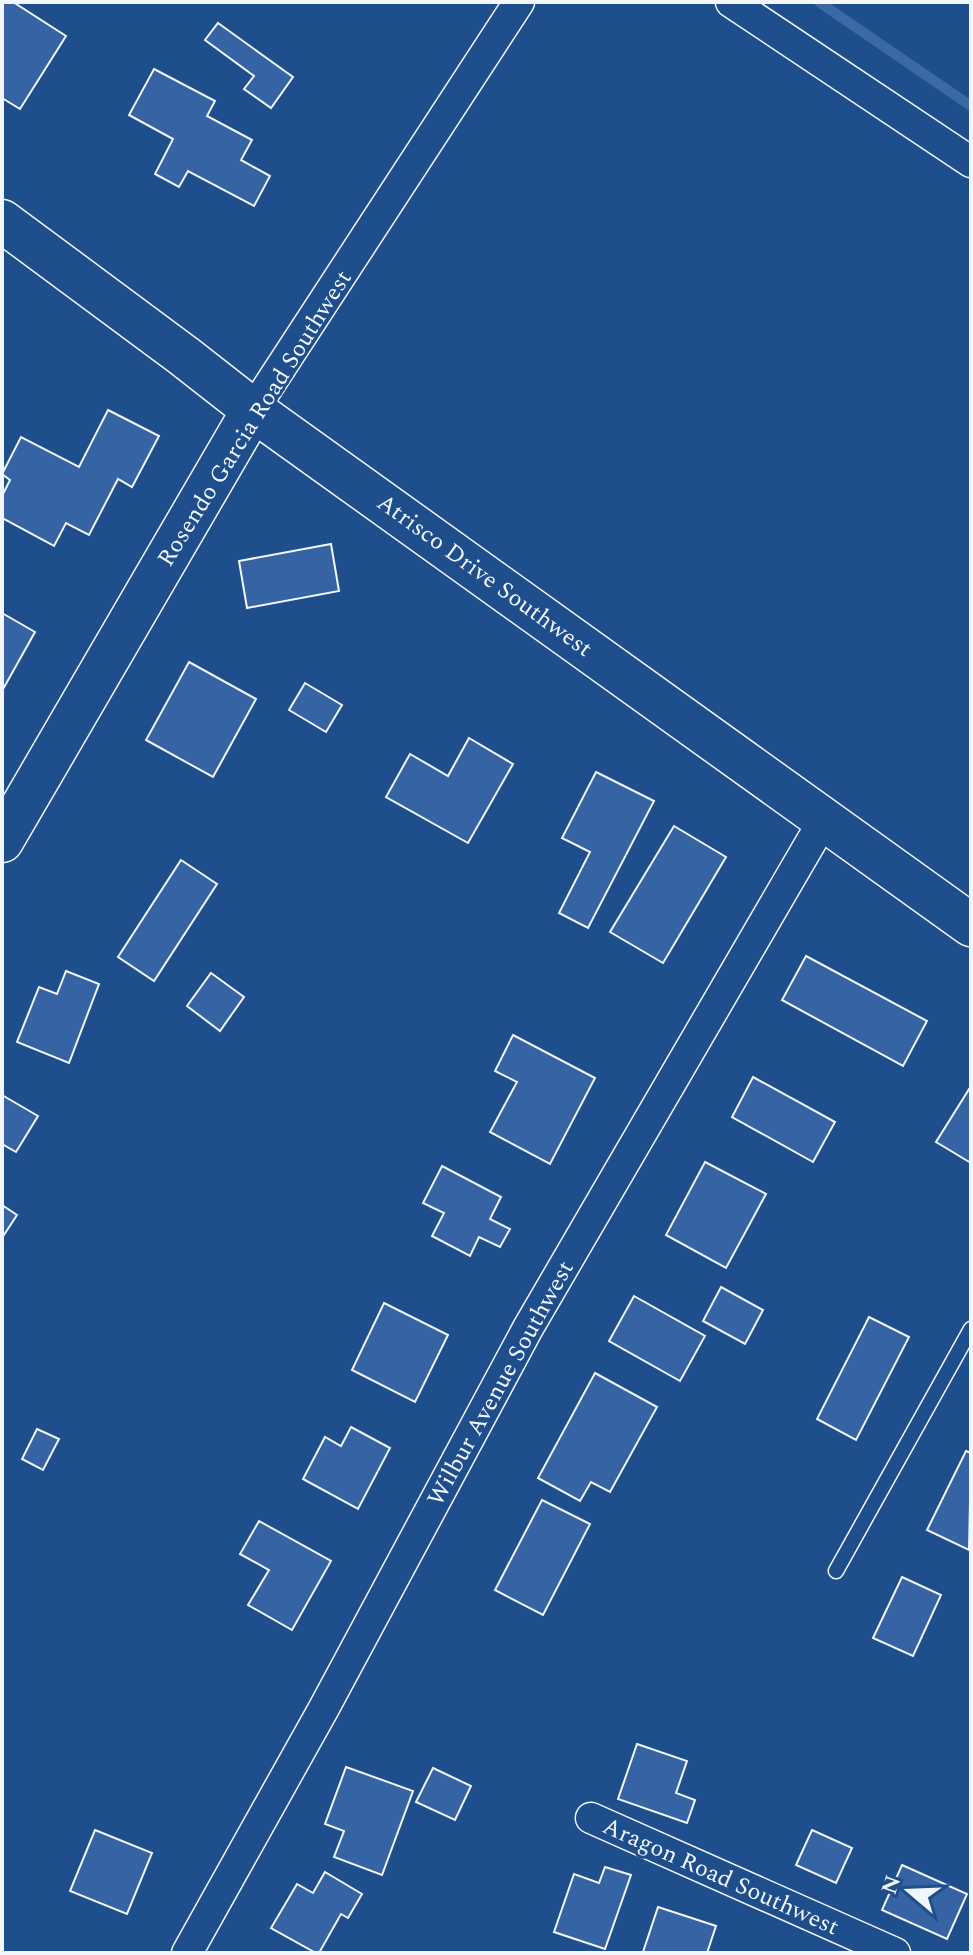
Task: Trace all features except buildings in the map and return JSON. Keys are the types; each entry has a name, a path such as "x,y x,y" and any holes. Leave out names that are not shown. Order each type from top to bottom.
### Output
{"street":[{"name":"Rosendo Garcia Road Southwest","path":"2,841 253,410 519,2"},
{"path":"731,2 971,162"},
{"name":"Atrisco Drive Southwest","path":"2,221 253,410 971,925"},
{"name":"Wilbur Avenue Southwest","path":"187,1953 324,1708 528,1328 825,818"},
{"name":"Aragon Road Southwest","path":"591,1818 895,1953"}],"lane":[{"path":"836,1571 971,1329"}],"waterway":[{"path":"819,2 971,106"}]}
